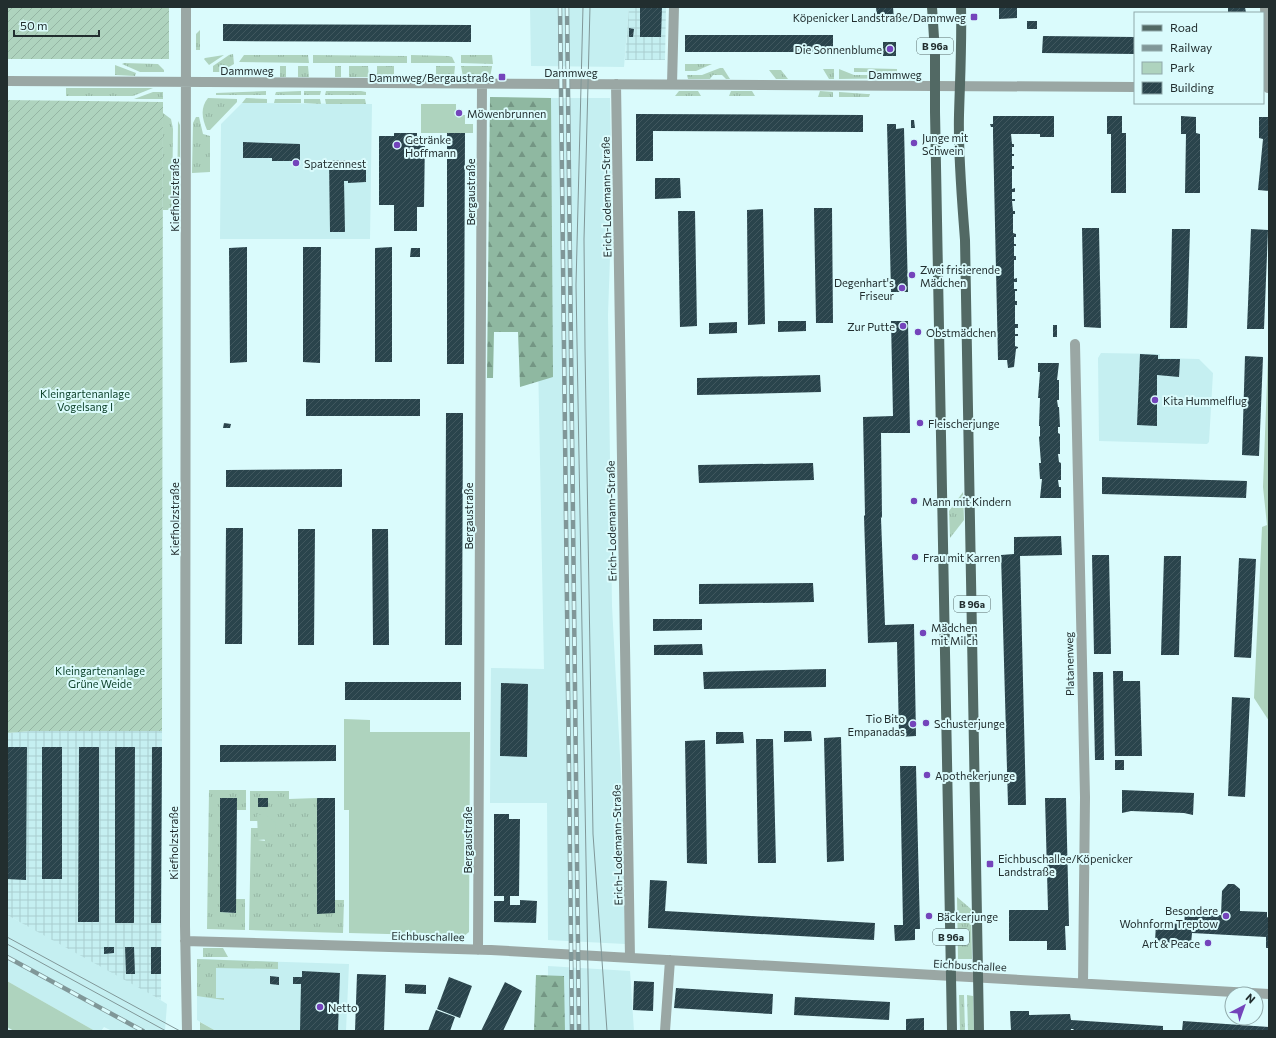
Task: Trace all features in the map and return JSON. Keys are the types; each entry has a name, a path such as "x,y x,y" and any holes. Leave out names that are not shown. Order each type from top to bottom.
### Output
{"main road":[{"name":"B 96a","path":"932,7 935,86 952,1031"},
{"name":"B 96a","path":"961,7 960,168 965,248 979,1031"}],"street":[{"name":"Kiefholzstraße","path":"186,7 185,941 187,1031"},
{"path":"672,84 674,7"},
{"path":"1265,7 1267,88"},
{"name":"Dammweg","path":"7,81 1134,87"},
{"name":"Bergaustraße","path":"478,950 482,83"},
{"name":"Erich-Lodemann-Straße","path":"616,84 630,958"},
{"name":"Platanenweg","path":"1075,344 1084,797 1083,983"},
{"name":"Eichbuschallee","path":"185,941 478,950 1269,994"},
{"path":"664,1031 670,960"}],"shaded area":[{"path":"530,7 629,7 624,67 531,66"},
{"path":"629,7 666,7 665,60 625,60"},
{"path":"533,98 610,98 612,199 608,315 612,606 623,811 625,944 548,940 547,803 490,803 491,668 544,669"},
{"name":"Spatzennest","path":"242,103 372,104 370,239 220,239 221,124"},
{"name":"Kita Hummelflug","path":"1101,353 1160,354 1160,358 1199,359 1213,373 1209,442 1207,444 1099,441 1098,358"},
{"path":"30,731 162,731 161,1000 7,915 7,733"},
{"path":"7,915 126,979 167,1004 165,1031 112,1031 104,1027 101,1031 95,1031 7,981"},
{"path":"197,959 349,964 346,1031 216,1031 197,1020"},
{"path":"548,966 630,971 634,1031 548,1031"}],"green space":[{"path":"7,7 169,7 169,59 7,59"},
{"path":"200,30 200,50 196,50 196,34"},
{"path":"233,54 234,64 220,72 213,72 213,66 229,55"},
{"path":"224,55 209,65 204,59 205,58"},
{"path":"244,55 308,55 309,63 239,62"},
{"path":"313,55 407,56 407,63 313,63"},
{"path":"411,55 448,56 452,57 455,63 411,63"},
{"path":"461,55 492,55 493,64 461,63"},
{"path":"122,64 158,64 164,72 140,72"},
{"path":"685,64 712,64 696,71 685,71"},
{"path":"115,65 136,73 135,76 115,75"},
{"path":"280,66 286,66 286,77 280,77"},
{"path":"298,66 308,66 309,77 298,77"},
{"path":"335,66 341,66 341,77 335,77"},
{"path":"349,66 368,66 369,77 349,77"},
{"path":"377,66 394,66 394,77 377,77"},
{"path":"436,66 455,66 454,77 436,77"},
{"path":"461,66 492,66 490,77 463,77"},
{"path":"723,68 730,79 726,79 722,75 713,75 710,79 688,79 687,75 702,75"},
{"path":"854,68 897,69 897,72 854,72"},
{"path":"823,69 834,69 834,79 829,79"},
{"path":"839,69 854,75 908,75 908,78 839,79"},
{"path":"769,70 781,70 788,79 776,79"},
{"path":"66,88 153,88 133,96 66,96"},
{"path":"266,91 266,95 216,95 216,93"},
{"path":"301,91 301,95 275,95 276,92"},
{"path":"304,91 321,91 320,95 304,95"},
{"path":"326,91 361,91 366,92 366,95 325,95"},
{"path":"679,91 698,91 701,96 675,96"},
{"path":"731,91 752,91 755,96 729,96"},
{"path":"820,91 833,92 833,97 818,97"},
{"path":"153,92 163,92 163,99 134,99"},
{"path":"839,92 870,94 869,97 839,97"},
{"path":"490,97 551,98 553,377 520,387 518,332 494,332 493,378 487,378"},
{"path":"208,98 237,99 237,102 210,130 207,130 203,113 205,102"},
{"path":"246,98 267,99 267,103 242,103"},
{"path":"275,99 301,99 301,103 274,103"},
{"path":"304,99 320,99 321,104 304,103"},
{"path":"325,99 365,99 366,104 326,104"},
{"name":"Kleingartenanlage Vogelsang I","path":"7,100 163,102 162,731 30,731 7,733"},
{"path":"421,104 456,104 456,115 465,115 465,133 421,133"},
{"path":"163,113 171,119 173,129 172,210 163,210"},
{"path":"196,117 199,117 203,134 210,136 210,172 192,173 193,123"},
{"path":"178,121 180,125 180,209 177,209"},
{"path":"465,124 473,124 473,133 465,133"},
{"path":"1269,329 1269,721 1254,698 1262,527 1267,525 1263,487"},
{"path":"963,492 964,520 950,538 949,511"},
{"path":"344,719 370,720 370,732 470,732 469,932 464,936 349,933 349,810 344,810"},
{"path":"209,790 246,790 246,810 237,810 237,798 220,798 220,912 236,913 236,899 245,899 245,930 207,929"},
{"path":"250,791 289,791 289,799 317,798 317,913 335,913 335,900 344,900 343,933 249,930 251,828 258,828 258,840 265,841 258,814 258,821 250,821","holes":["258,798 268,798 268,807 258,807"]},
{"path":"257,814 267,816 275,822 276,828 270,839 258,840"},
{"path":"957,897 971,909 972,959 958,959"},
{"path":"203,948 223,948 228,957 203,957"},
{"path":"197,959 278,962 278,969 216,968 216,998 224,998 224,1000 197,996"},
{"path":"536,975 564,976 565,1031 534,1031"},
{"path":"7,981 95,1031 14,1031 7,1027"},
{"path":"959,995 964,995 965,1031 960,1031"},
{"path":"967,995 973,996 974,1031 968,1031"},
{"path":"200,1022 216,1031 200,1031"}],"building":[{"path":"640,7 662,7 661,37 640,37"},
{"path":"876,7 893,7 894,19 877,19"},
{"path":"999,7 1017,7 1017,18 999,19"},
{"path":"1228,7 1245,7 1246,12 1228,12"},
{"path":"1027,21 1037,21 1037,29 1027,29"},
{"path":"223,24 471,25 471,42 223,41"},
{"path":"629,28 634,29 633,37 629,37"},
{"path":"685,35 833,35 833,52 685,52"},
{"path":"1043,36 1134,37 1134,54 1042,53"},
{"name":"Die Sonnenblume","path":"883,42 896,42 896,56 883,56"},
{"path":"636,114 863,115 863,132 653,131 653,161 636,161"},
{"path":"993,116 1054,116 1054,137 1040,137 1040,134 1011,134 1012,144 1014,144 1014,147 1012,147 1012,154 1014,154 1014,156 1012,156 1012,166 1014,166 1014,169 1012,169 1012,189 1015,188 1015,192 1012,192 1012,199 1015,199 1015,201 1012,201 1013,211 1015,211 1015,214 1013,214 1013,233 1016,234 1016,237 1014,237 1014,244 1016,244 1016,246 1014,246 1014,256 1016,256 1016,260 1014,260 1014,279 1017,278 1017,282 1014,282 1014,289 1017,289 1017,291 1015,291 1015,301 1017,301 1017,305 1015,305 1015,324 1018,324 1018,328 1015,328 1015,334 1018,334 1018,336 1015,336 1015,346 1018,348 1016,349 1014,367 1008,368 1007,360 998,360 993,127 991,127 990,124 993,124"},
{"path":"1107,116 1122,116 1122,133 1126,133 1126,193 1111,193 1111,134 1107,134"},
{"path":"1181,116 1196,117 1196,133 1200,134 1200,193 1185,193 1186,134 1181,134"},
{"path":"1259,117 1269,117 1269,191 1258,190 1263,139 1259,138"},
{"path":"911,120 914,120 915,128 911,128"},
{"path":"887,124 896,124 896,129 904,128 908,292 891,292"},
{"path":"394,133 417,133 417,136 425,136 424,207 417,207 417,231 394,231 394,205 379,205 379,136 394,136"},
{"path":"447,133 465,133 464,364 447,364"},
{"path":"243,142 300,144 300,161 272,161 272,158 243,158"},
{"path":"329,160 346,160 346,164 366,164 366,182 348,183 348,181 344,181 345,232 330,232"},
{"path":"655,178 680,178 681,198 655,199"},
{"path":"814,208 832,208 833,323 816,323"},
{"path":"763,209 765,324 748,325 747,210"},
{"path":"678,211 695,211 697,326 680,327"},
{"path":"1082,228 1099,228 1101,328 1084,327"},
{"path":"1172,229 1190,229 1187,328 1170,328"},
{"path":"1251,229 1268,230 1264,329 1247,329"},
{"path":"247,247 247,362 230,363 229,248"},
{"path":"303,247 321,247 320,363 303,362"},
{"path":"392,247 392,362 375,362 375,248"},
{"path":"411,248 420,248 420,257 410,257"},
{"path":"778,321 806,321 806,331 778,332"},
{"path":"891,321 908,321 910,433 881,433 881,518 885,625 914,624 916,736 899,737 897,642 868,643 864,516 863,417 893,416"},
{"path":"737,322 737,333 709,334 709,323"},
{"path":"1053,325 1057,325 1057,337 1053,337"},
{"path":"1140,354 1158,355 1158,359 1180,359 1179,377 1157,375 1157,426 1137,425"},
{"path":"1245,356 1263,357 1259,456 1242,455"},
{"path":"1038,363 1059,363 1057,380 1059,380 1059,400 1057,400 1059,407 1060,427 1058,427 1058,433 1060,434 1060,454 1058,454 1059,462 1061,463 1061,480 1058,480 1059,487 1061,487 1061,498 1040,498 1042,479 1040,479 1039,463 1041,463 1039,437 1040,398 1038,398 1040,372 1038,372"},
{"path":"820,375 821,392 697,395 697,378"},
{"path":"306,399 420,399 420,416 306,416"},
{"path":"446,413 463,413 462,645 445,645"},
{"path":"224,423 231,424 230,428 223,428"},
{"path":"813,463 814,480 699,483 698,465"},
{"path":"342,469 342,487 226,487 226,470"},
{"path":"1102,477 1247,481 1246,498 1102,494"},
{"path":"226,528 243,528 242,644 225,644"},
{"path":"298,529 315,529 314,645 298,645"},
{"path":"372,529 388,529 389,645 373,645"},
{"path":"1061,536 1062,555 1020,556 1026,805 1008,805 1001,555 1014,554 1014,537"},
{"path":"1092,555 1109,555 1111,654 1094,654"},
{"path":"1164,556 1181,556 1179,655 1161,655"},
{"path":"1239,558 1256,559 1251,658 1234,657"},
{"path":"813,583 814,602 699,604 699,584"},
{"path":"653,619 702,619 702,630 653,631"},
{"path":"702,644 703,655 654,655 654,645"},
{"path":"826,669 826,687 704,689 703,672"},
{"path":"1113,671 1123,671 1123,681 1140,681 1142,756 1115,756"},
{"path":"1093,672 1103,672 1104,760 1095,760"},
{"path":"345,682 461,682 461,700 345,700"},
{"path":"501,683 528,684 527,757 500,756"},
{"path":"1232,697 1250,698 1245,797 1228,796"},
{"path":"784,731 811,731 812,741 784,742"},
{"path":"716,732 743,732 744,743 716,744"},
{"path":"841,737 844,861 827,862 824,738"},
{"path":"756,739 773,739 776,863 758,863"},
{"path":"705,740 707,864 687,863 685,741"},
{"path":"220,745 336,745 336,761 220,762"},
{"path":"7,747 27,747 26,880 7,879"},
{"path":"42,747 62,747 62,879 42,879"},
{"path":"79,747 99,747 99,922 78,922"},
{"path":"115,747 135,747 134,923 115,923"},
{"path":"152,747 162,747 161,923 151,923"},
{"path":"1115,760 1124,760 1124,770 1115,770"},
{"path":"900,766 916,766 920,929 915,929 915,940 895,941 894,925 903,925"},
{"path":"1122,790 1194,793 1193,815 1184,813 1131,811 1122,813"},
{"path":"220,798 237,798 236,913 220,912"},
{"path":"258,798 268,798 268,807 258,807"},
{"path":"317,798 335,798 335,913 317,914"},
{"path":"1045,798 1066,798 1069,926 1065,926 1066,950 1047,950 1047,941 1009,941 1009,910 1048,910"},
{"path":"494,814 509,814 509,819 520,819 519,896 510,896 510,905 520,905 520,900 537,901 536,923 494,922 494,901 504,901 504,896 494,896"},
{"path":"650,880 667,881 665,911 875,923 874,940 648,928"},
{"name":"Besondere Wohnform Treptow","path":"1228,884 1234,884 1240,889 1240,911 1267,912 1267,917 1269,918 1269,948 1266,948 1266,937 1192,933 1191,944 1155,942 1156,923 1184,924 1185,913 1221,915 1222,891"},
{"path":"104,947 114,947 114,953 104,954"},
{"path":"125,947 134,947 135,974 126,974"},
{"path":"151,947 161,947 161,974 151,974"},
{"name":"Netto","path":"302,971 340,973 338,1031 300,1031 301,984 293,984 293,977 302,977"},
{"path":"357,974 386,975 384,1031 355,1031"},
{"path":"270,976 279,977 279,985 270,984"},
{"path":"449,977 472,986 460,1018 437,1009"},
{"path":"634,981 654,982 653,1011 633,1010"},
{"path":"505,982 522,991 503,1031 481,1031"},
{"path":"405,984 426,985 426,994 405,993"},
{"path":"676,988 773,994 772,1014 674,1008"},
{"path":"795,997 890,1002 889,1020 794,1015"},
{"path":"436,1010 455,1017 450,1031 428,1031"},
{"path":"1010,1011 1029,1011 1029,1015 1070,1014 1071,1020 1163,1026 1163,1031 1075,1031 1071,1029 1071,1031 1011,1031"},
{"path":"924,1018 924,1031 906,1031 906,1019"},
{"path":"1183,1021 1224,1024 1224,1026 1269,1027 1269,1031 1182,1031"}],"tram line":[{"path":"583,7 576,285 589,1031"},
{"path":"590,7 584,239 593,834 607,1031"},
{"path":"7,937 180,1031"},
{"path":"7,944 166,1031"}],"railway":[{"path":"560,7 572,1031"},
{"path":"567,7 579,1031"},
{"path":"7,957 143,1031"}],"place":[{"name":"Köpenicker Landstraße/Dammweg","path":"974,17"},
{"name":"Die Sonnenblume","path":"890,49"},
{"name":"Dammweg/Bergaustraße","path":"502,77"},
{"name":"Möwenbrunnen","path":"459,113"},
{"name":"Junge mit Schwein","path":"914,143"},
{"name":"Getränke Hoffmann","path":"397,145"},
{"name":"Spatzennest","path":"296,163"},
{"name":"Zwei frisierende Mädchen","path":"912,275"},
{"name":"Degenhart's Friseur","path":"902,288"},
{"name":"Zur Putte","path":"903,326"},
{"name":"Obstmädchen","path":"918,332"},
{"name":"Kita Hummelflug","path":"1155,400"},
{"name":"Fleischerjunge","path":"920,423"},
{"name":"Mann mit Kindern","path":"914,501"},
{"name":"Frau mit Karren","path":"915,557"},
{"name":"Mädchen mit Milch","path":"923,633"},
{"name":"Schusterjunge","path":"926,723"},
{"name":"Tio Bito Empanadas","path":"913,724"},
{"name":"Apothekerjunge","path":"927,775"},
{"name":"Eichbuschallee/Köpenicker Landstraße","path":"990,864"},
{"name":"Bäckerjunge","path":"929,916"},
{"name":"Besondere Wohnform Treptow","path":"1226,916"},
{"name":"Art & Peace","path":"1208,943"},
{"name":"Netto","path":"320,1007"}],"park label":[{"name":"Kleingartenanlage Grüne Weide","path":"100,676"}]}
